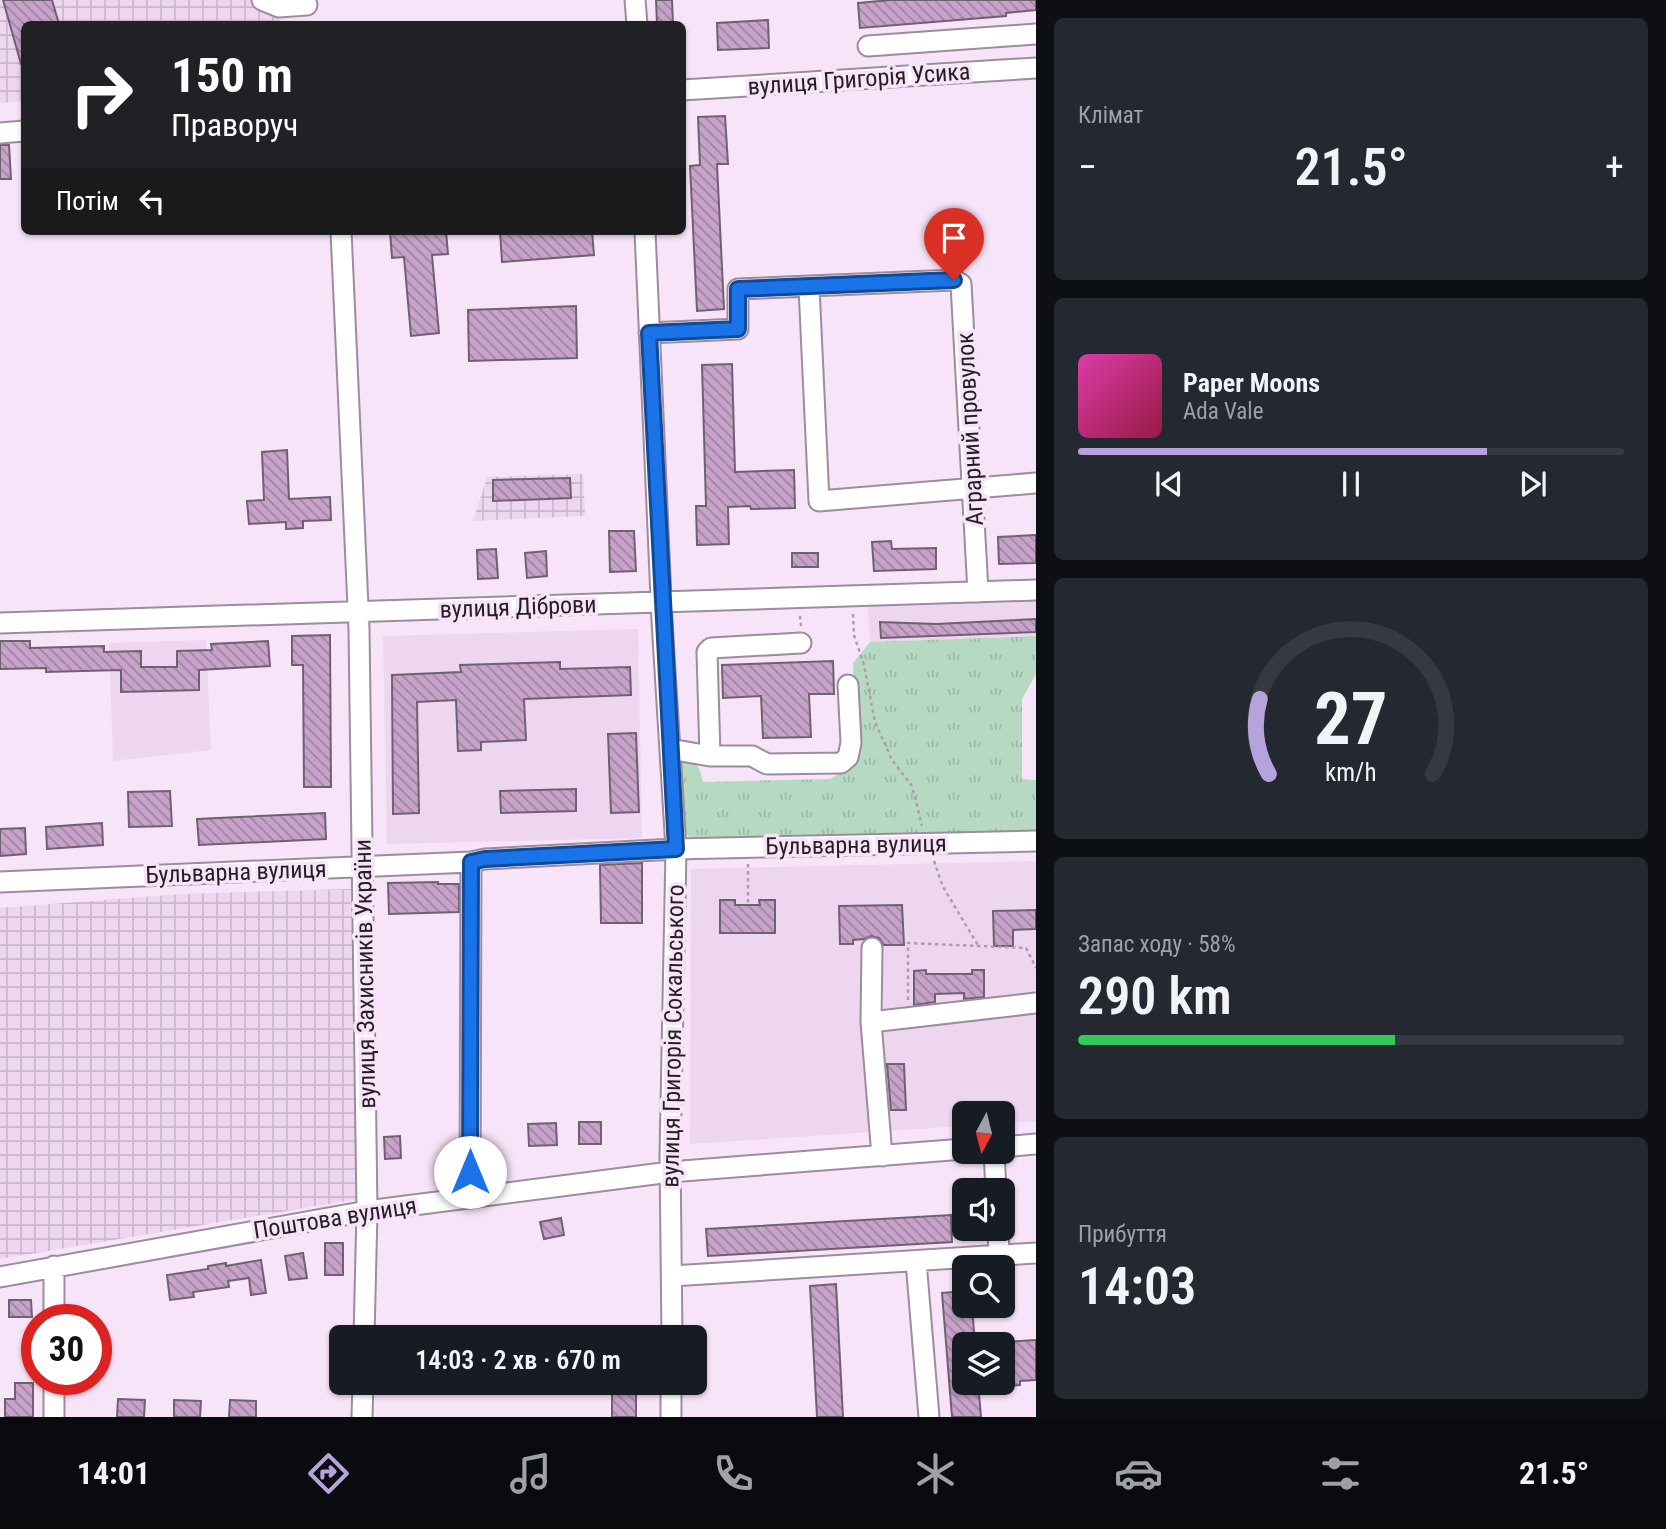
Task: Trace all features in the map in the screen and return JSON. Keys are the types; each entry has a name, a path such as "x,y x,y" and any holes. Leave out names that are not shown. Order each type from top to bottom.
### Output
{"street":[{"path":"262,0 279,7 307,10"},
{"path":"635,0 637,21"},
{"path":"868,46 1036,34"},
{"name":"вулиця Григорія Усика","path":"686,90 1036,68"},
{"path":"0,134 21,131"},
{"name":"вулиця Захисників України","path":"341,235 359,612 367,1211 364,1325"},
{"name":"вулиця Григорія Сокальського","path":"645,235 676,849 670,1172 672,1325"},
{"name":"Аграрний провулок","path":"649,333 738,329 738,289 954,280 961,284 978,592"},
{"path":"809,287 819,500 1036,483"},
{"name":"вулиця Діброви","path":"0,623 1036,590"},
{"path":"710,756 707,652 711,648 802,643"},
{"path":"670,748 710,756 752,755 767,764 841,762 848,757 851,743 848,685"},
{"name":"Бульварна вулиця","path":"0,882 471,862 485,859 676,849 1036,841"},
{"path":"470,1198 471,862"},
{"path":"872,948 872,1022 882,1156"},
{"path":"872,1022 1036,1003"},
{"path":"1015,1146 1036,1144"},
{"name":"Поштова вулиця","path":"0,1277 367,1211 670,1172 952,1150"},
{"path":"1011,1255 1036,1253"},
{"path":"672,1276 952,1259"},
{"path":"916,1261 929,1417"},
{"path":"54,1266 54,1304"},
{"path":"54,1395 54,1417"},
{"path":"362,1417 363,1395"},
{"path":"671,1395 671,1417"}],"path":[{"path":"853,614 854,635 864,665 874,722 892,761 912,786 924,833"},
{"path":"934,860 943,887 979,947"},
{"path":"748,864 748,905"},
{"path":"908,1017 908,943 1026,948 1036,968"}],"shaded area":[{"path":"0,0 278,0 280,21 21,21 21,101 0,103"},
{"path":"583,474 585,516 473,521 487,477"},
{"path":"1036,599 1036,636 870,642 868,604"},
{"path":"638,629 642,838 387,844 383,636"},
{"path":"206,640 211,750 113,761 109,643"},
{"path":"1036,861 1036,1121 1015,1122 1015,1101 952,1101 952,1127 690,1144 691,869"},
{"path":"351,889 358,1199 0,1259 0,908 181,894"}],"green space":[{"path":"1036,636 1036,674 1022,699 1022,779 1036,780 1036,831 691,839 685,832 682,763 685,759 696,764 703,782 830,779 854,765 857,728 853,663 870,642"}],"building":[{"path":"3,0 52,0 58,21 21,21 21,64"},
{"path":"656,0 672,0 673,21 657,21"},
{"path":"891,0 1036,0 1036,10 1006,13 1006,16 860,28 858,3"},
{"path":"768,20 769,48 718,50 717,23"},
{"path":"725,116 728,164 717,164 724,309 697,311 690,166 700,165 698,117"},
{"path":"0,145 9,145 11,179 0,179"},
{"path":"390,235 446,235 448,254 432,255 439,333 411,336 404,257 392,258"},
{"path":"500,235 592,235 594,255 502,262"},
{"path":"576,306 577,358 469,361 468,310"},
{"path":"732,364 735,472 794,470 795,508 728,507 729,544 697,545 696,506 706,506 702,365"},
{"path":"287,450 289,499 330,497 331,520 303,521 303,528 286,529 286,522 249,524 247,501 264,500 262,452"},
{"path":"570,478 571,498 493,501 493,480"},
{"path":"609,531 634,531 636,571 610,572"},
{"path":"1036,535 1036,563 999,564 998,537"},
{"path":"891,541 892,549 936,548 936,569 874,571 872,542"},
{"path":"496,549 498,578 478,579 477,550"},
{"path":"546,551 547,576 527,578 525,553"},
{"path":"792,553 818,553 818,567 792,567"},
{"path":"1036,619 1036,632 881,638 880,622 936,624"},
{"path":"330,635 331,787 304,787 303,665 292,665 292,636"},
{"path":"0,641 30,641 30,648 104,646 104,652 141,651 141,667 177,667 177,651 212,650 211,644 268,641 270,666 199,670 199,690 121,692 121,670 46,672 46,668 0,669"},
{"path":"833,661 834,694 809,694 811,737 763,738 761,696 723,698 722,665"},
{"path":"560,662 560,669 630,667 631,695 524,699 526,740 481,742 481,750 458,751 456,700 417,702 419,813 393,814 392,675 461,672 460,665"},
{"path":"636,733 639,812 611,813 608,734"},
{"path":"576,789 576,811 501,813 500,791"},
{"path":"170,791 172,826 129,827 128,792"},
{"path":"325,813 326,839 199,845 197,819"},
{"path":"102,823 103,845 47,849 46,827"},
{"path":"25,828 26,854 0,856 0,829"},
{"path":"642,863 642,923 601,923 600,865"},
{"path":"388,883 459,884 459,912 389,914"},
{"path":"720,900 735,900 735,905 760,905 759,900 775,900 775,933 720,933"},
{"path":"902,905 904,945 884,945 879,938 871,936 853,940 853,944 840,944 839,906"},
{"path":"1036,910 1036,929 1013,930 1013,946 994,946 993,911"},
{"path":"926,970 926,974 972,974 972,970 984,970 984,997 964,999 964,993 935,994 935,1002 914,1005 914,971"},
{"path":"887,1064 904,1064 906,1110 891,1110"},
{"path":"579,1122 601,1122 601,1144 579,1144"},
{"path":"556,1123 557,1145 529,1146 528,1124"},
{"path":"400,1136 401,1158 385,1159 384,1137"},
{"path":"951,1215 952,1242 708,1256 706,1229"},
{"path":"561,1218 564,1235 544,1239 540,1222"},
{"path":"325,1243 343,1243 343,1275 325,1275"},
{"path":"303,1253 307,1278 289,1280 285,1256"},
{"path":"261,1260 266,1293 251,1295 249,1278 228,1281 229,1287 193,1292 194,1297 170,1300 167,1275 208,1269 208,1266 226,1263 226,1266"},
{"path":"836,1284 843,1417 817,1417 810,1286"},
{"path":"952,1292 952,1318 973,1318 974,1332 952,1332 952,1395 979,1395 981,1417 952,1417 942,1293"},
{"path":"9,1300 31,1300 31,1304 21,1304 21,1317 9,1317"},
{"path":"1036,1340 1036,1380 1020,1381 1020,1385 1015,1385 1015,1341"},
{"path":"15,1383 21,1383 21,1395 33,1395 33,1417 5,1417 5,1399 15,1399"},
{"path":"612,1395 636,1395 636,1417 612,1417"},
{"path":"118,1399 145,1400 144,1417 117,1417"},
{"path":"174,1400 201,1401 200,1417 174,1417"},
{"path":"230,1400 256,1401 256,1417 229,1417"}],"route":[{"path":"470,1172 471,862 485,859 676,849 649,333 738,329 738,289 954,280"}]}
